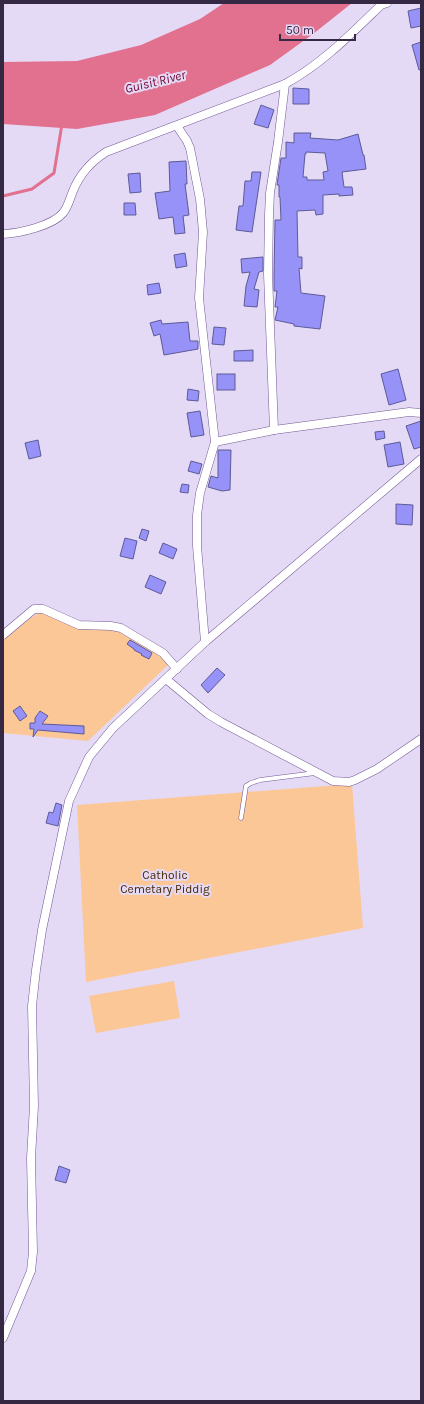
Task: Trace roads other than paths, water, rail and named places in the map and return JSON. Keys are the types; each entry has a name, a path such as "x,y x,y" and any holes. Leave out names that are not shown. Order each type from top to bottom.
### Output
{"street":[{"path":"3,234 25,231 42,226 56,219 67,208 73,189 84,171 92,162 106,152 285,84 302,75 323,59 382,5 387,3"},
{"path":"274,430 268,274 268,215 285,84"},
{"path":"177,126 190,148 200,199 204,232 199,298 214,442 200,493 197,515 197,546 205,642"},
{"path":"214,442 274,430 409,412 421,413"},
{"path":"3,1338 31,1271 33,1252 31,1158 34,1106 32,1006 42,930 69,801 89,757 113,728 205,642 421,459"},
{"path":"3,635 34,609 43,609 79,625 111,626 122,628 163,654 177,669"},
{"path":"166,679 208,714 221,722 333,781 349,782 377,769 421,739"}],"lane":[{"path":"241,818 246,786 251,783 260,780 317,773"}],"water":[{"name":"Guisit River","path":"224,3 352,3 313,34 270,65 155,115 77,129 3,124 3,62 77,61 141,45 200,19"}],"waterway":[{"path":"3,196 32,189 54,173 62,124"}],"park label":[{"name":"Catholic Cemetary Piddig","path":"165,882"}]}
